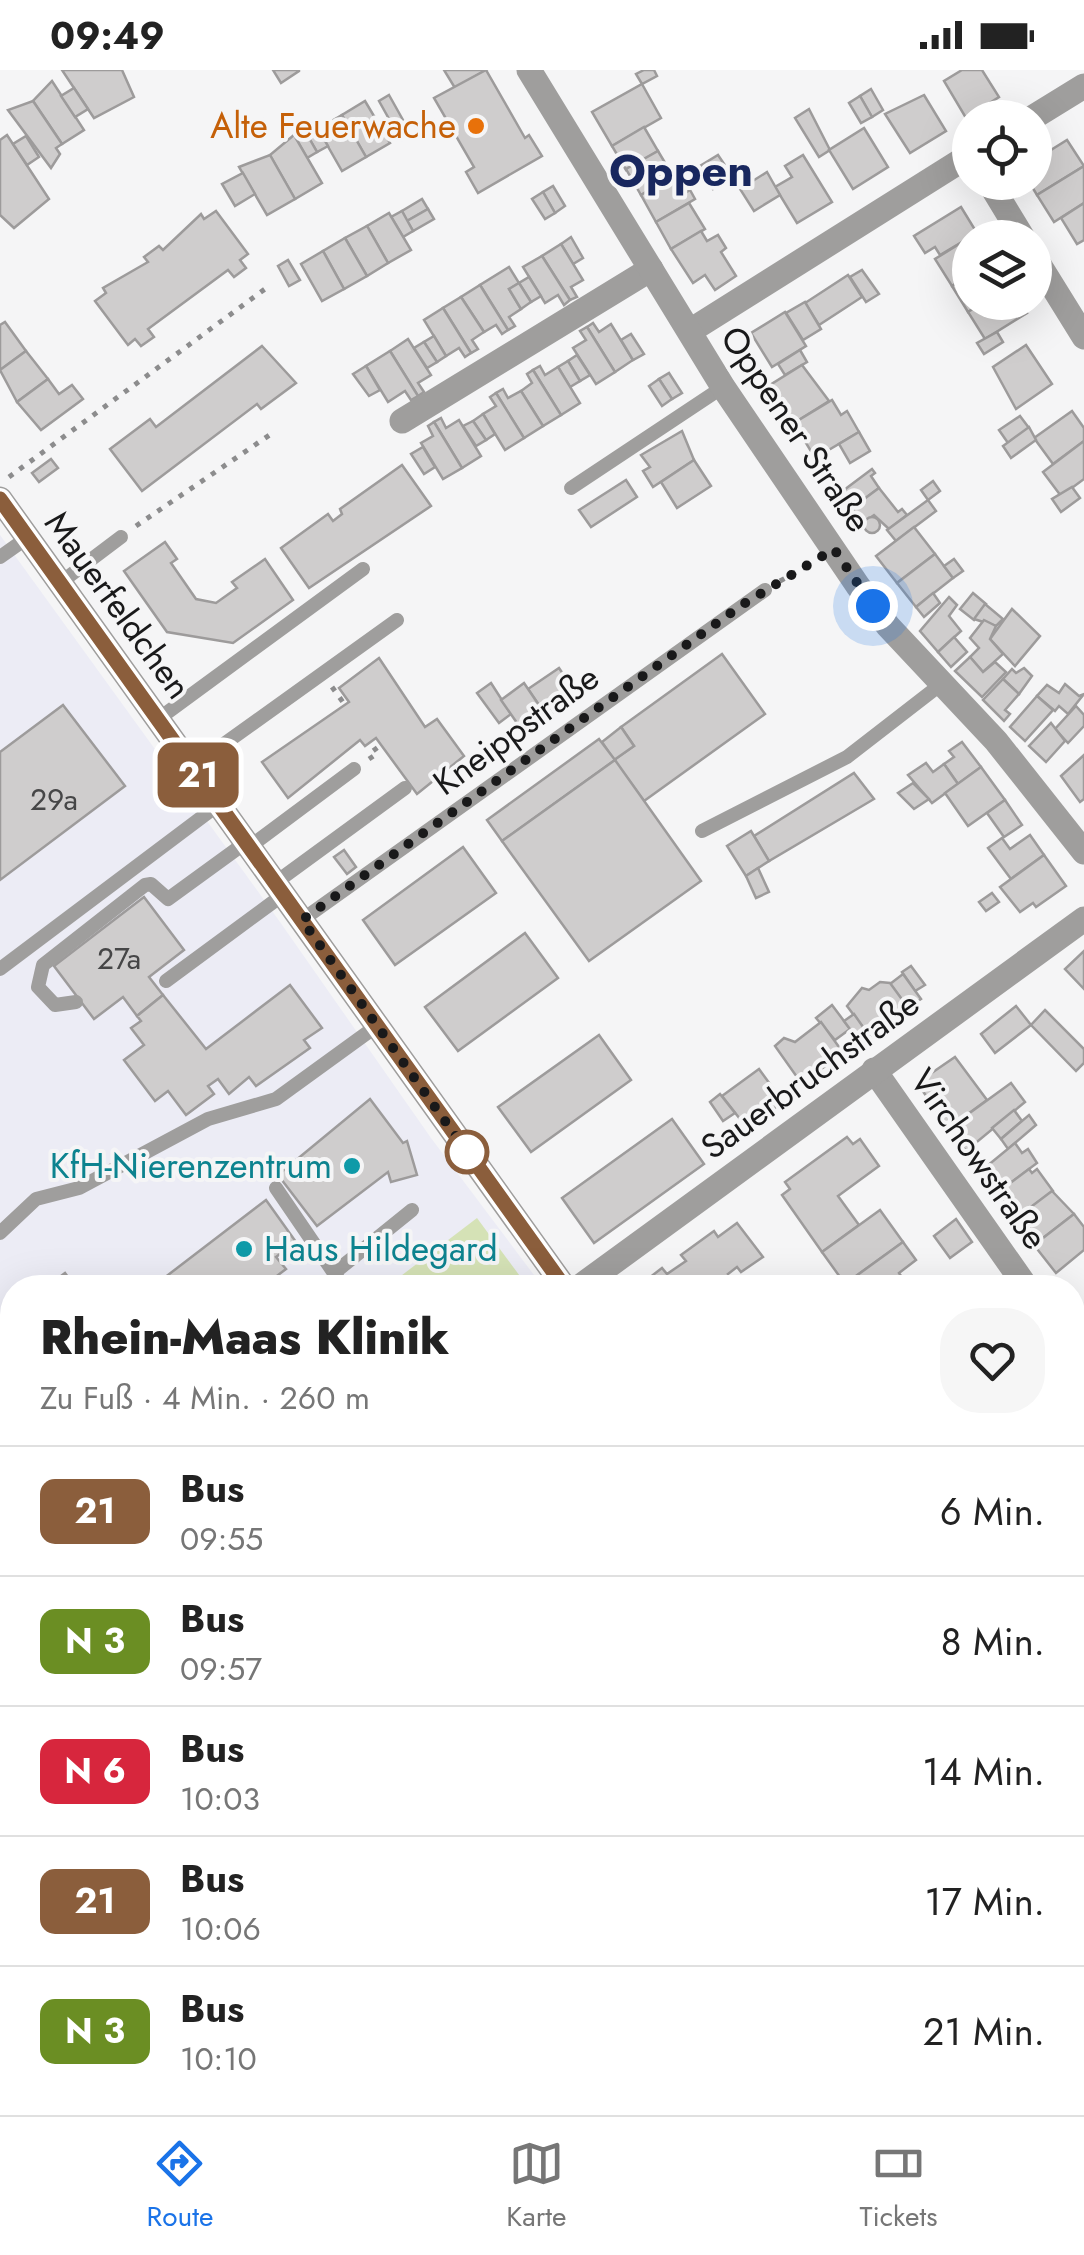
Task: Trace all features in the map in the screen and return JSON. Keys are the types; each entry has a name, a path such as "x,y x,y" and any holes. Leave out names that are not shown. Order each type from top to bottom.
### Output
{"street":[{"name":"Oppener Straße","path":"529,70 723,387 888,626 996,741 1084,852"},
{"path":"1052,106 1084,86"},
{"path":"690,332 952,166"},
{"path":"402,420 650,268"},
{"path":"1052,285 1084,337"},
{"name":"Mauerfeldchen","path":"0,500 557,1275"},
{"name":"Sauerbruchstraße","path":"596,1275 1084,919"},
{"name":"Virchowstraße","path":"874,1070 1018,1275"}],"lane":[{"path":"571,488 723,387"},
{"path":"60,583 121,536"},
{"path":"0,557 27,538"},
{"path":"158,720 363,569"},
{"name":"Kneippstraße","path":"302,920 764,590"},
{"path":"192,767 397,620"},
{"path":"702,830 847,757 940,685"},
{"path":"76,1002 55,1005 42,994 38,987 43,965 145,885 152,884 168,899 354,769"},
{"path":"166,982 405,788"},
{"path":"0,969 218,806"},
{"path":"0,1234 36,1198 79,1188 208,1119 276,1099 378,1026"},
{"path":"276,1188 334,1273 412,1210"}],"path":[{"path":"0,484 265,290"},
{"path":"121,536 274,432"},
{"path":"764,590 834,549"}],"shaded area":[{"path":"0,535 431,1138 534,1275 0,1275"}],"green space":[{"path":"477,1218 519,1275 402,1275"}],"building":[{"path":"62,70 122,70 134,97 94,118"},
{"path":"273,70 299,70 299,71 281,83"},
{"path":"444,70 486,70 455,88"},
{"path":"486,70 525,138 529,135 542,156 478,193 466,172 474,167 434,98"},
{"path":"654,70 657,76 642,84 636,74"},
{"path":"962,70 982,70 999,97 955,100 944,81"},
{"path":"52,81 84,130 62,144 33,101"},
{"path":"642,84 661,118 612,146 592,112"},
{"path":"74,88 88,109 75,117 61,96"},
{"path":"871,89 883,110 872,117 860,96"},
{"path":"389,95 403,120 393,126 379,101"},
{"path":"924,95 946,131 910,153 885,114"},
{"path":"860,96 872,117 861,123 849,103"},
{"path":"33,101 62,144 56,148 60,154 51,168 8,110"},
{"path":"365,101 390,143 366,157 342,115"},
{"path":"809,109 830,150 819,157 795,118"},
{"path":"342,115 366,157 342,171 318,129"},
{"path":"314,122 328,146 317,152 303,128"},
{"path":"644,127 658,151 626,170 612,146"},
{"path":"864,128 888,167 853,189 829,150"},
{"path":"305,131 317,152 307,158 295,137"},
{"path":"7,135 49,199 14,228 0,215 0,140"},
{"path":"294,135 322,183 295,199 270,155"},
{"path":"26,136 39,157 27,165 13,144"},
{"path":"1067,140 1084,166 1052,186 1052,149"},
{"path":"658,151 673,176 641,195 626,169"},
{"path":"270,155 295,199 267,215 239,167"},
{"path":"718,155 733,177 713,189 700,166"},
{"path":"803,155 832,202 797,223 775,187 792,177 785,166"},
{"path":"1084,166 1084,203 1054,222 1040,200 1052,200 1052,186"},
{"path":"767,172 780,195 754,211 740,189"},
{"path":"243,173 255,194 235,206 222,184"},
{"path":"675,175 685,193 690,190 695,199 656,222 641,195"},
{"path":"553,186 565,206 555,213 543,192"},
{"path":"543,192 555,213 545,219 532,199"},
{"path":"422,199 428,209 407,221 402,211"},
{"path":"689,203 705,229 671,249 656,222"},
{"path":"1084,203 1084,240 1077,244 1061,218"},
{"path":"961,207 969,220 952,220 952,248 940,255 935,247 925,253 914,236"},
{"path":"428,209 434,219 413,231 407,221"},
{"path":"216,211 248,254 240,260 246,268 234,277 228,270 148,329 154,337 141,346 135,339 128,345 95,301 106,293 103,288 148,262 144,257 159,246 163,250 201,214 204,219"},
{"path":"402,211 413,231 403,237 391,217"},
{"path":"389,213 411,250 388,263 367,226"},
{"path":"367,226 388,263 367,276 345,238"},
{"path":"701,231 707,241 718,235 726,248 721,252 736,276 715,290 705,275 693,283 671,249"},
{"path":"571,237 583,258 573,264 561,244"},
{"path":"345,238 367,276 344,289 323,251"},
{"path":"561,244 583,280 571,287 577,297 570,300 542,256"},
{"path":"952,248 952,286 935,259"},
{"path":"323,251 344,289 322,301 301,264"},
{"path":"542,256 570,300 564,305 558,295 545,303 523,267"},
{"path":"288,260 300,280 289,286 278,266"},
{"path":"509,267 519,283 509,289 521,309 509,317 515,326 508,330 480,285"},
{"path":"862,270 879,294 866,302 850,277"},
{"path":"848,275 862,297 819,325 805,303"},
{"path":"529,277 541,296 531,302 519,283"},
{"path":"519,283 531,302 521,309 509,289"},
{"path":"480,285 508,330 502,334 496,325 484,332 461,297"},
{"path":"461,297 484,332 472,340 478,349 471,353 443,308"},
{"path":"805,302 821,329 803,340 786,313"},
{"path":"443,308 471,353 465,357 459,348 446,356 424,320"},
{"path":"785,312 806,346 772,367 751,333"},
{"path":"973,320 1016,320 985,339"},
{"path":"5,322 26,351 0,370 0,325"},
{"path":"593,323 599,332 611,324 633,360 615,372 587,327"},
{"path":"587,327 615,372 596,384 573,348 586,340 580,331"},
{"path":"997,332 1003,342 984,354 977,343"},
{"path":"631,334 644,354 633,360 621,340"},
{"path":"434,336 446,356 437,362 424,342"},
{"path":"408,339 431,375 418,383 424,392 418,396 390,351"},
{"path":"424,342 437,362 427,368 414,348"},
{"path":"1026,345 1052,384 1016,409 993,367"},
{"path":"262,346 296,383 261,409 257,404 142,491 110,449 150,419 156,427"},
{"path":"800,350 807,362 785,375 778,364"},
{"path":"26,351 48,379 17,402 0,370"},
{"path":"390,351 418,396 411,400 405,391 388,402 366,366"},
{"path":"577,355 590,375 580,381 568,361"},
{"path":"568,361 580,381 570,387 558,367"},
{"path":"802,365 829,401 794,423 770,385"},
{"path":"366,366 380,390 369,396 353,374"},
{"path":"540,366 545,375 558,367 580,403 561,415 533,370"},
{"path":"533,370 561,415 543,426 521,391 532,383 527,374"},
{"path":"669,373 682,393 672,399 659,379"},
{"path":"48,379 59,394 72,385 83,399 41,430 17,402"},
{"path":"659,379 672,399 662,406 649,386"},
{"path":"503,389 508,398 521,391 543,426 524,438 496,393"},
{"path":"496,393 524,438 505,450 483,414 496,406 490,397"},
{"path":"832,400 841,415 847,411 859,432 815,458 794,423"},
{"path":"1072,411 1084,428 1084,441 1053,464 1034,438"},
{"path":"483,414 495,434 486,440 473,421"},
{"path":"1020,416 1029,428 1008,443 999,430"},
{"path":"441,418 446,428 459,420 481,456 462,468 434,422"},
{"path":"473,421 486,440 476,446 463,426"},
{"path":"434,422 462,468 443,479 421,443 433,436 428,426"},
{"path":"1029,427 1036,440 1011,458 1003,446"},
{"path":"682,431 694,460 653,487 643,471 650,467 641,455"},
{"path":"859,432 870,451 850,463 839,444"},
{"path":"1084,441 1084,479 1061,496 1043,472"},
{"path":"423,447 435,467 424,474 411,454"},
{"path":"51,459 58,468 39,482 32,473"},
{"path":"694,460 711,486 677,508 661,482"},
{"path":"402,465 431,506 309,588 281,548 328,514 333,521 342,514 340,509"},
{"path":"872,469 875,473 871,476 879,488 852,508 840,493"},
{"path":"626,480 637,497 591,527 579,510"},
{"path":"933,481 940,491 928,500 921,490"},
{"path":"1072,487 1080,498 1061,512 1052,499"},
{"path":"879,488 898,512 902,509 907,515 889,529 874,515 863,523 852,508"},
{"path":"928,500 936,511 896,541 887,530"},
{"path":"872,517 880,525 872,533 864,525"},
{"path":"914,527 935,554 897,583 876,556"},
{"path":"165,542 177,559 171,563 196,599 216,603 237,588 232,582 265,559 293,600 233,643 167,632 124,571"},
{"path":"935,554 953,578 916,607 897,583"},
{"path":"954,559 963,571 953,578 944,566"},
{"path":"933,593 940,603 924,617 916,607"},
{"path":"973,593 986,604 974,620 960,609"},
{"path":"949,597 957,605 949,616 961,631 938,652 920,631"},
{"path":"985,604 1003,619 996,626 974,619"},
{"path":"1012,609 1040,636 1015,666 990,639"},
{"path":"984,620 996,626 990,639 1003,654 983,672 970,657 979,648 970,638"},
{"path":"954,637 967,652 951,667 938,652"},
{"path":"722,654 765,714 644,801 614,760 634,746 621,727"},
{"path":"970,657 983,672 995,662 1006,672 982,697 955,671"},
{"path":"379,658 425,727 437,719 464,756 417,794 376,738 365,746 360,740 288,798 262,762 349,702 339,688"},
{"path":"559,668 578,696 547,717 528,689"},
{"path":"1024,668 1032,676 1019,694 1003,679 1012,669 1016,673"},
{"path":"1003,679 1019,694 1005,710 1010,714 1004,721 983,700"},
{"path":"491,683 511,714 499,723 477,693"},
{"path":"524,683 547,717 524,733 501,700"},
{"path":"1065,684 1079,696 1084,694 1068,714 1059,706 1055,711 1037,696 1047,685 1059,693"},
{"path":"1037,696 1053,710 1025,741 1010,727"},
{"path":"63,705 125,786 0,880 0,752"},
{"path":"1076,706 1084,715 1084,726 1068,743 1055,729"},
{"path":"1051,723 1065,741 1046,762 1029,746"},
{"path":"621,727 634,746 614,760 602,742"},
{"path":"599,739 615,760 502,841 487,820"},
{"path":"962,742 981,767 958,784 944,764 954,757 949,751"},
{"path":"1084,755 1084,799 1080,802 1061,776"},
{"path":"615,760 701,881 589,961 502,841"},
{"path":"926,763 933,772 944,764 958,784 932,803 908,775"},
{"path":"981,767 1005,800 968,826 945,793"},
{"path":"854,773 874,799 769,861 754,836"},
{"path":"913,783 929,799 914,809 898,793"},
{"path":"1005,800 1022,825 1004,837 987,813"},
{"path":"751,831 769,861 746,876 727,846"},
{"path":"1030,835 1044,855 1011,879 988,848 1002,838 1010,849"},
{"path":"463,847 496,893 395,965 363,920"},
{"path":"344,850 356,867 347,874 334,857"},
{"path":"1044,855 1066,886 1036,907 1033,903 1020,912 1000,887"},
{"path":"758,868 769,892 756,898 746,876"},
{"path":"992,893 999,902 986,911 979,902"},
{"path":"144,897 184,950 149,977 163,995 137,1016 123,997 94,1019 54,966"},
{"path":"525,933 558,978 458,1051 425,1007"},
{"path":"1084,951 1084,989 1065,969"},
{"path":"911,966 925,985 915,991 902,972"},
{"path":"903,974 921,999 908,1008 890,984"},
{"path":"880,982 890,983 909,1009 871,1038 847,1006 862,988 869,990"},
{"path":"290,985 322,1028 304,1040 310,1048 256,1086 249,1077 229,1094 218,1079 208,1086 214,1094 186,1115 168,1091 155,1101 124,1060 144,1045 131,1028 141,1021 137,1016 163,995 206,1049"},
{"path":"832,1005 850,1029 835,1040 816,1018"},
{"path":"1016,1006 1031,1025 995,1053 981,1034"},
{"path":"1045,1010 1084,1049 1084,1063 1076,1071 1031,1025"},
{"path":"854,1014 870,1037 861,1044 844,1021"},
{"path":"821,1022 844,1054 815,1073 818,1076 804,1087 775,1046 784,1038 795,1042"},
{"path":"599,1035 631,1080 531,1152 498,1107"},
{"path":"955,1057 987,1100 949,1128 917,1083"},
{"path":"759,1069 783,1102 747,1128 722,1096"},
{"path":"1011,1083 1025,1102 966,1151 949,1128"},
{"path":"720,1094 735,1113 723,1121 710,1102"},
{"name":"KfH-Nierenzentrum","path":"370,1099 403,1143 407,1141 417,1175 391,1182 388,1172 317,1226 278,1175"},
{"path":"1014,1110 1022,1121 1001,1139 992,1128"},
{"path":"1029,1115 1036,1125 1008,1149 1001,1139"},
{"path":"672,1119 704,1164 594,1243 562,1198"},
{"path":"847,1137 853,1144 860,1139 879,1166 838,1196 859,1225 822,1252 782,1195 790,1189 785,1182"},
{"path":"1015,1143 1022,1153 1028,1149 1037,1163 997,1193 981,1171"},
{"path":"1029,1169 1032,1173 1037,1169 1053,1191 1015,1219 997,1193"},
{"path":"1052,1191 1074,1214 1034,1245 1015,1219"},
{"name":"Haus Hildegard","path":"266,1200 296,1242 276,1257 286,1269 278,1275 168,1275"},
{"path":"880,1210 903,1242 857,1275 839,1275 822,1252"},
{"path":"1074,1214 1084,1227 1084,1250 1056,1273 1034,1245"},
{"path":"956,1219 972,1242 950,1258 934,1236"},
{"path":"737,1223 763,1257 741,1272 737,1267 729,1275 653,1275 662,1268 667,1274 686,1261 681,1255 714,1231 718,1237"},
{"path":"903,1242 916,1260 900,1275 857,1275"}],"bus line":[{"name":"21","path":"0,499 556,1275"}],"place":[{"name":"Alte Feuerwache","path":"476,126"},
{"name":"KfH-Nierenzentrum","path":"352,1166"},
{"name":"Haus Hildegard","path":"244,1249"}],"district":[{"name":"Oppen","path":"681,170"}],"route":[{"path":"467,1152 477,1166 302,920 742,605 834,549 873,606"}]}
